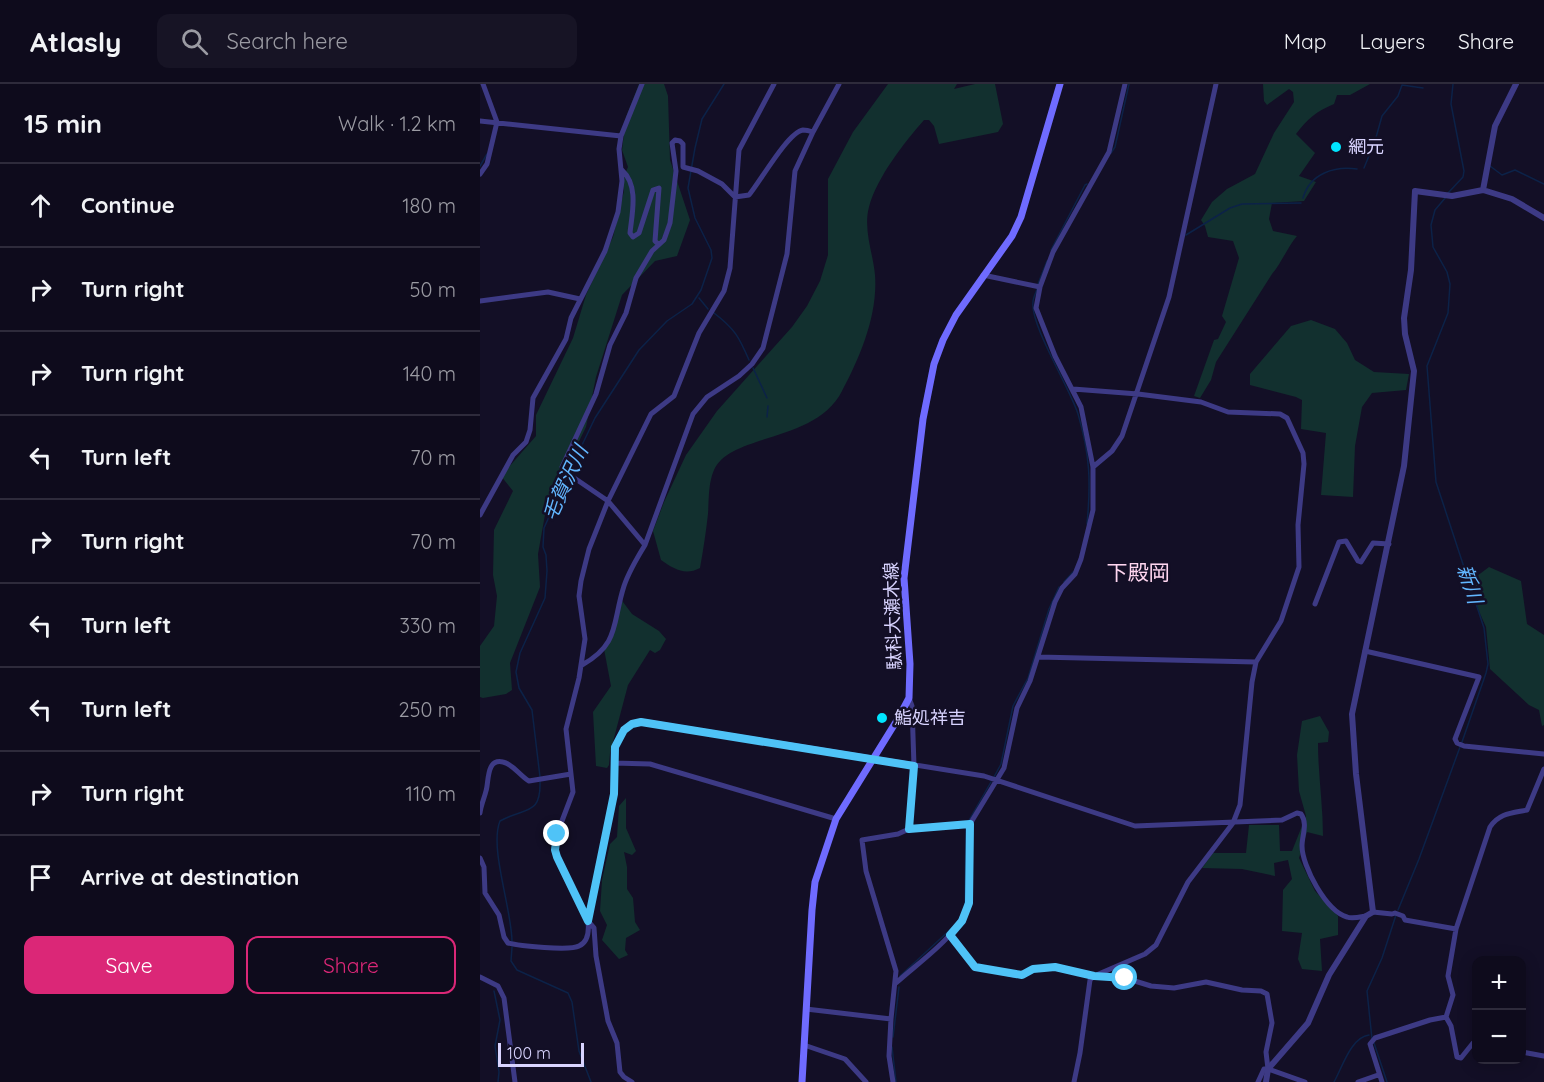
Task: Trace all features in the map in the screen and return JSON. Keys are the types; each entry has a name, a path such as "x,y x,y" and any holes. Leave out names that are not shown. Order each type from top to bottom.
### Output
{"main road":[{"name":"駄科大瀬木線","path":"802,1082 815,882 836,819 909,698 910,664 904,578 925,410 934,364 961,308 1012,236 1021,217 1060,84"}],"street":[{"path":"480,174 487,164 497,122 483,84"},
{"path":"480,516 513,455 526,442 530,430 533,398 566,339 571,318 605,251 618,212 621,136 642,84"},
{"path":"632,1082 620,1072 618,1043 608,1021 596,956 594,928 588,921 555,850 557,834 573,792 566,729 582,665 585,639 579,596 581,581 589,549 608,501 651,414 674,396 699,333 724,291 730,268 739,150 774,84"},
{"path":"582,665 604,650 611,639 625,583 645,545 693,414 707,397 740,376 763,348 787,254 795,171 839,84"},
{"path":"896,983 950,935 962,921 969,903 968,824 1004,768 1017,708 1030,681 1055,602 1062,588 1075,574 1081,559 1093,510 1093,466 1082,407 1055,356 1036,308 1040,287 1053,252 1109,152 1125,84"},
{"path":"1093,466 1119,443 1169,297 1216,84"},
{"path":"1484,190 1495,126 1516,84"},
{"path":"480,121 621,136"},
{"path":"735,197 749,195 788,141 803,130 813,132"},
{"path":"645,545 608,501 565,472 562,467 596,394 610,345 626,313 636,278 658,244 664,240 672,215 676,171 671,147 675,140 680,141 685,149 683,167 722,184 735,197"},
{"path":"621,170 627,175 634,201 630,233 633,237 639,233 653,190 660,188 655,241 658,244"},
{"path":"1373,912 1352,714 1404,466 1414,370 1405,334 1404,318 1411,270 1415,191 1452,196 1484,190 1512,199 1544,218"},
{"path":"983,275 1040,287"},
{"path":"480,301 548,292 580,299"},
{"path":"1073,390 1137,394 1201,402 1228,412 1280,414 1287,418 1299,441 1304,464 1298,525 1299,567 1281,621 1256,662 1240,805 1233,823 1188,882 1156,945 1145,954 1089,980 1074,1082"},
{"path":"1315,604 1339,542 1346,542 1361,562 1373,543 1389,544"},
{"path":"1365,651 1479,677 1455,739 1457,743 1464,746 1544,754"},
{"path":"1038,657 1256,662"},
{"path":"909,698 912,706 914,766 909,829"},
{"path":"480,858 484,867 485,893 499,915 504,937 508,943 578,947 584,943 587,938 588,921 614,794 614,764 618,738 632,724 641,722 873,760 975,774 1136,826 1282,820 1297,813 1301,814 1305,824 1302,847 1306,864 1322,894 1335,909 1346,917 1366,916 1373,912 1398,914 1405,920 1456,929"},
{"path":"480,813 482,799 487,789 487,775 491,766 497,762 504,762 530,781 571,774"},
{"path":"614,764 650,764 836,819"},
{"path":"1472,1044 1461,1058 1457,1057 1451,1026 1446,1017 1453,995 1449,976 1456,929 1490,827 1495,819 1504,814 1527,810 1544,769"},
{"path":"893,1082 889,1056 896,971 866,871 862,840 898,834 909,829 968,824"},
{"path":"1258,1082 1264,1069 1268,1069 1308,1023 1329,975 1366,916"},
{"path":"950,935 975,967 1022,975 1033,969 1055,967 1094,976 1125,978 1151,986 1174,987 1206,982 1242,990 1261,991 1267,994 1272,1023 1266,1052 1268,1069 1266,1082"},
{"path":"480,977 498,986 504,998 514,1082"},
{"path":"806,1009 891,1019"},
{"path":"1382,1082 1370,1044 1375,1038 1446,1017"},
{"path":"804,1045 845,1059 866,1082"},
{"path":"1526,1053 1544,1056"},
{"path":"1268,1069 1305,1082"},
{"path":"1358,1082 1378,1075"}],"green space":[{"path":"639,84 664,84 668,96 670,160 690,220 677,256 655,261 622,295 596,377 586,427 546,509 538,554 540,587 510,663 512,690 506,694 483,698 480,697 480,646 494,626 497,596 493,575 494,530 513,491 501,476 536,436 536,415 573,338 586,295 613,237 624,191 622,181 628,167 622,150 626,117"},
{"path":"888,84 957,84 954,89 975,84 995,84 1003,124 998,132 939,144 934,126 929,120 924,120 900,150 878,184 867,215 875,275 874,305 861,350 842,391 830,408 813,420 737,449 723,458 714,470 711,481 700,568 689,571 675,569 661,560 653,531 664,502 686,455 717,411 792,327 807,306 820,281 828,255 828,179 853,132"},
{"path":"1263,84 1370,84 1350,95 1337,95 1334,104 1313,116 1296,134 1315,153 1299,176 1316,182 1304,201 1272,203 1269,219 1273,231 1297,236 1216,362 1211,380 1200,398 1194,396 1214,340 1218,339 1226,322 1222,316 1239,258 1233,241 1208,237 1201,220 1212,202 1227,189 1255,174 1274,133 1294,102 1293,92 1289,89 1267,105 1264,101"},
{"path":"1311,320 1335,329 1347,343 1355,360 1374,372 1409,374 1406,390 1372,393 1362,407 1355,446 1353,497 1321,495 1326,433 1301,429 1302,400 1250,385 1250,374 1291,326"},
{"path":"1489,567 1521,581 1527,624 1544,635 1544,725 1542,726 1539,710 1529,705 1490,669 1486,627 1469,589 1477,576"},
{"path":"620,598 632,614 659,631 666,639 660,650 655,653 650,650 628,685 607,768 596,766 593,712 611,686 604,649 611,639"},
{"path":"1320,716 1329,732 1328,742 1318,743 1323,836 1307,832 1299,858 1315,891 1338,916 1338,935 1320,939 1322,971 1302,969 1298,959 1302,933 1282,931 1283,890 1292,879 1288,860 1274,863 1275,876 1242,869 1202,868 1213,853 1246,853 1249,825 1279,825 1280,851 1292,851 1306,816 1299,791 1297,755 1302,721"},
{"path":"626,798 626,828 636,851 632,855 624,852 627,889 633,898 635,922 640,930 626,938 625,950 628,955 619,959 602,940 607,925 600,911 602,880 610,844 617,837 619,806"}],"waterway":[{"name":"毛賀沢川","path":"569,472 595,418 639,350 667,321 692,304 701,290 712,258 711,250 695,218 688,188 702,119 724,84"},
{"path":"1111,153 1115,147 1129,84"},
{"name":"新川","path":"1448,193 1463,177 1464,171 1451,104 1453,84"},
{"path":"1364,168 1382,116 1398,96 1402,85 1423,88"},
{"path":"480,166 487,154"},
{"path":"1490,166 1502,175 1515,170 1544,184"},
{"path":"1303,198 1311,182 1324,173 1340,169 1357,169"},
{"path":"1051,250 1087,184"},
{"name":"新川","path":"1446,197 1435,210 1431,225 1433,247 1447,272 1450,284 1448,313 1427,366 1436,482 1484,628 1488,664 1462,742"},
{"path":"1186,235 1230,208 1242,204 1301,203"},
{"path":"1038,284 1047,261"},
{"path":"1037,289 1033,302 1038,326 1074,403 1085,442 1089,482 1087,524"},
{"path":"699,298 708,309"},
{"path":"714,313 736,334 749,360"},
{"path":"753,368 767,398"},
{"path":"767,417 768,406"},
{"name":"毛賀沢川","path":"540,777 532,710 519,688 516,672 520,653 545,598 547,571 543,547 544,528 567,477"},
{"path":"1064,582 1073,572"},
{"path":"994,777 1001,764 1013,706 1028,678 1049,609 1059,587"},
{"name":"新川","path":"1398,910 1460,747"},
{"name":"毛賀沢川","path":"512,942 499,862 497,833 500,821 534,806 540,793 540,782"},
{"path":"968,822 991,782"},
{"path":"965,906 966,827"},
{"name":"新川","path":"1372,1039 1367,991 1382,958 1396,915"},
{"path":"900,976 952,928"},
{"name":"毛賀沢川","path":"512,947 511,961 517,970 568,993 572,1002 579,1051 591,1082"},
{"path":"893,1037 899,987"},
{"path":"494,991 500,1020 495,1046 499,1072 498,1082"},
{"path":"1334,1082 1352,1047 1357,1041 1369,1035"},
{"name":"新川","path":"1374,1043 1387,1082"},
{"path":"892,1047 896,1082"}],"place":[{"name":"網元","path":"1336,147"},
{"name":"鮨処祥吉","path":"882,718"}],"district":[{"name":"下殿岡","path":"1138,573"}],"route":[{"path":"557,834 555,850 557,857 588,921 614,794 615,747 624,730 632,724 641,722 914,766 909,829 970,824 969,903 962,921 950,935 975,967 1022,975 1033,969 1055,967 1094,976 1125,978"}]}
